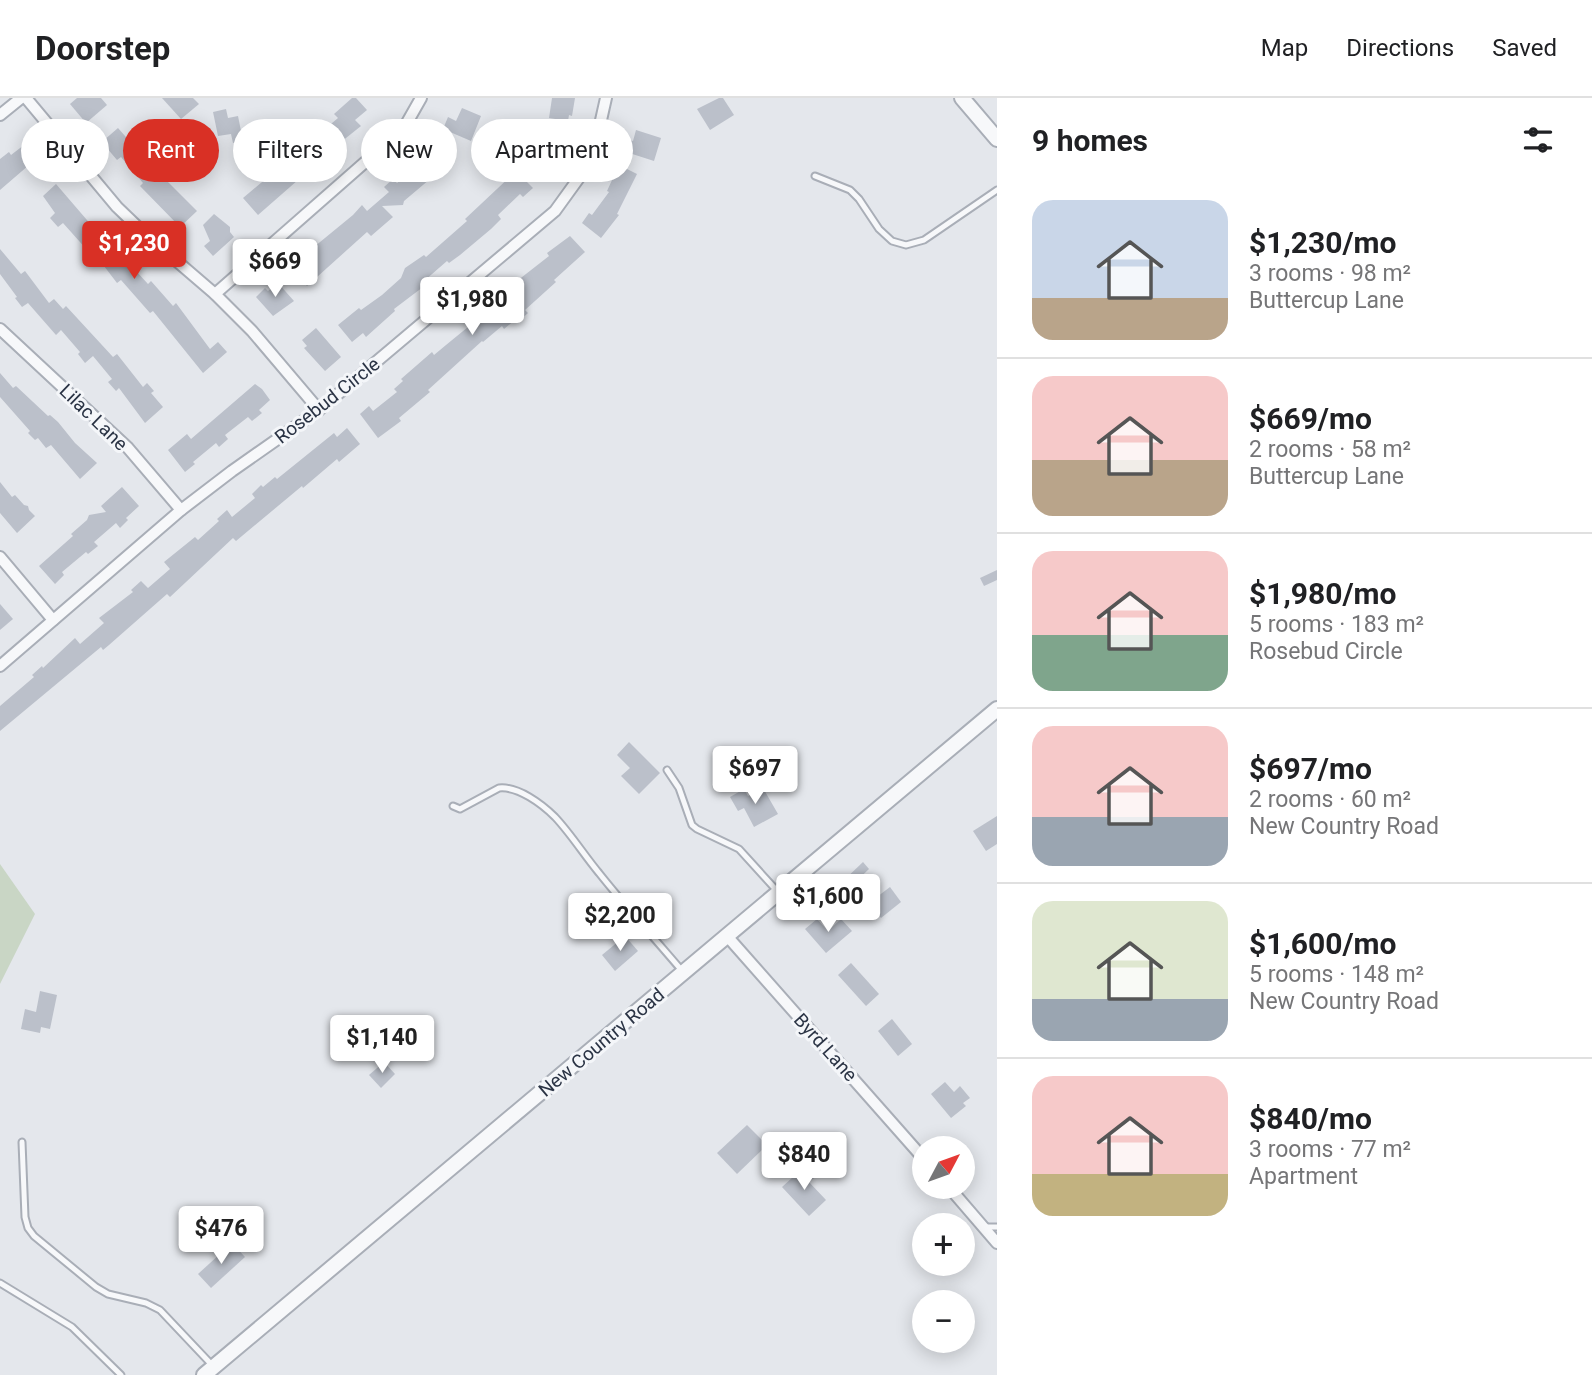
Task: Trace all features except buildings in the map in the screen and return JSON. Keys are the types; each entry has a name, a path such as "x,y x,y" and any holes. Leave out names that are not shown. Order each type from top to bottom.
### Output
{"street":[{"path":"0,116 23,98 117,207 215,294 252,331 319,410"},
{"path":"215,294 404,128 421,98"},
{"name":"Rosebud Circle","path":"0,666 181,510 319,410 555,211 581,175 597,138 606,98"},
{"path":"962,98 997,139"},
{"name":"Lilac Lane","path":"0,329 128,448 181,510"},
{"path":"0,557 53,620"},
{"name":"New Country Road","path":"209,1371 997,709"},
{"name":"Byrd Lane","path":"727,936 912,1144"},
{"path":"959,1199 997,1243"}],"lane":[{"path":"815,176 850,190 879,229 892,241 906,244 924,240 997,190"},
{"path":"667,769 679,788 692,825 739,849 779,894"},
{"path":"453,806 460,809 467,807 504,787 524,794 541,806 555,818 683,972"},
{"path":"22,1142 25,1217 34,1236 96,1287 108,1294 146,1303 160,1310 209,1371"},
{"path":"983,1227 997,1227"},
{"path":"0,1283 72,1326 121,1375"}],"green space":[{"path":"0,864 35,914 0,984"}]}
